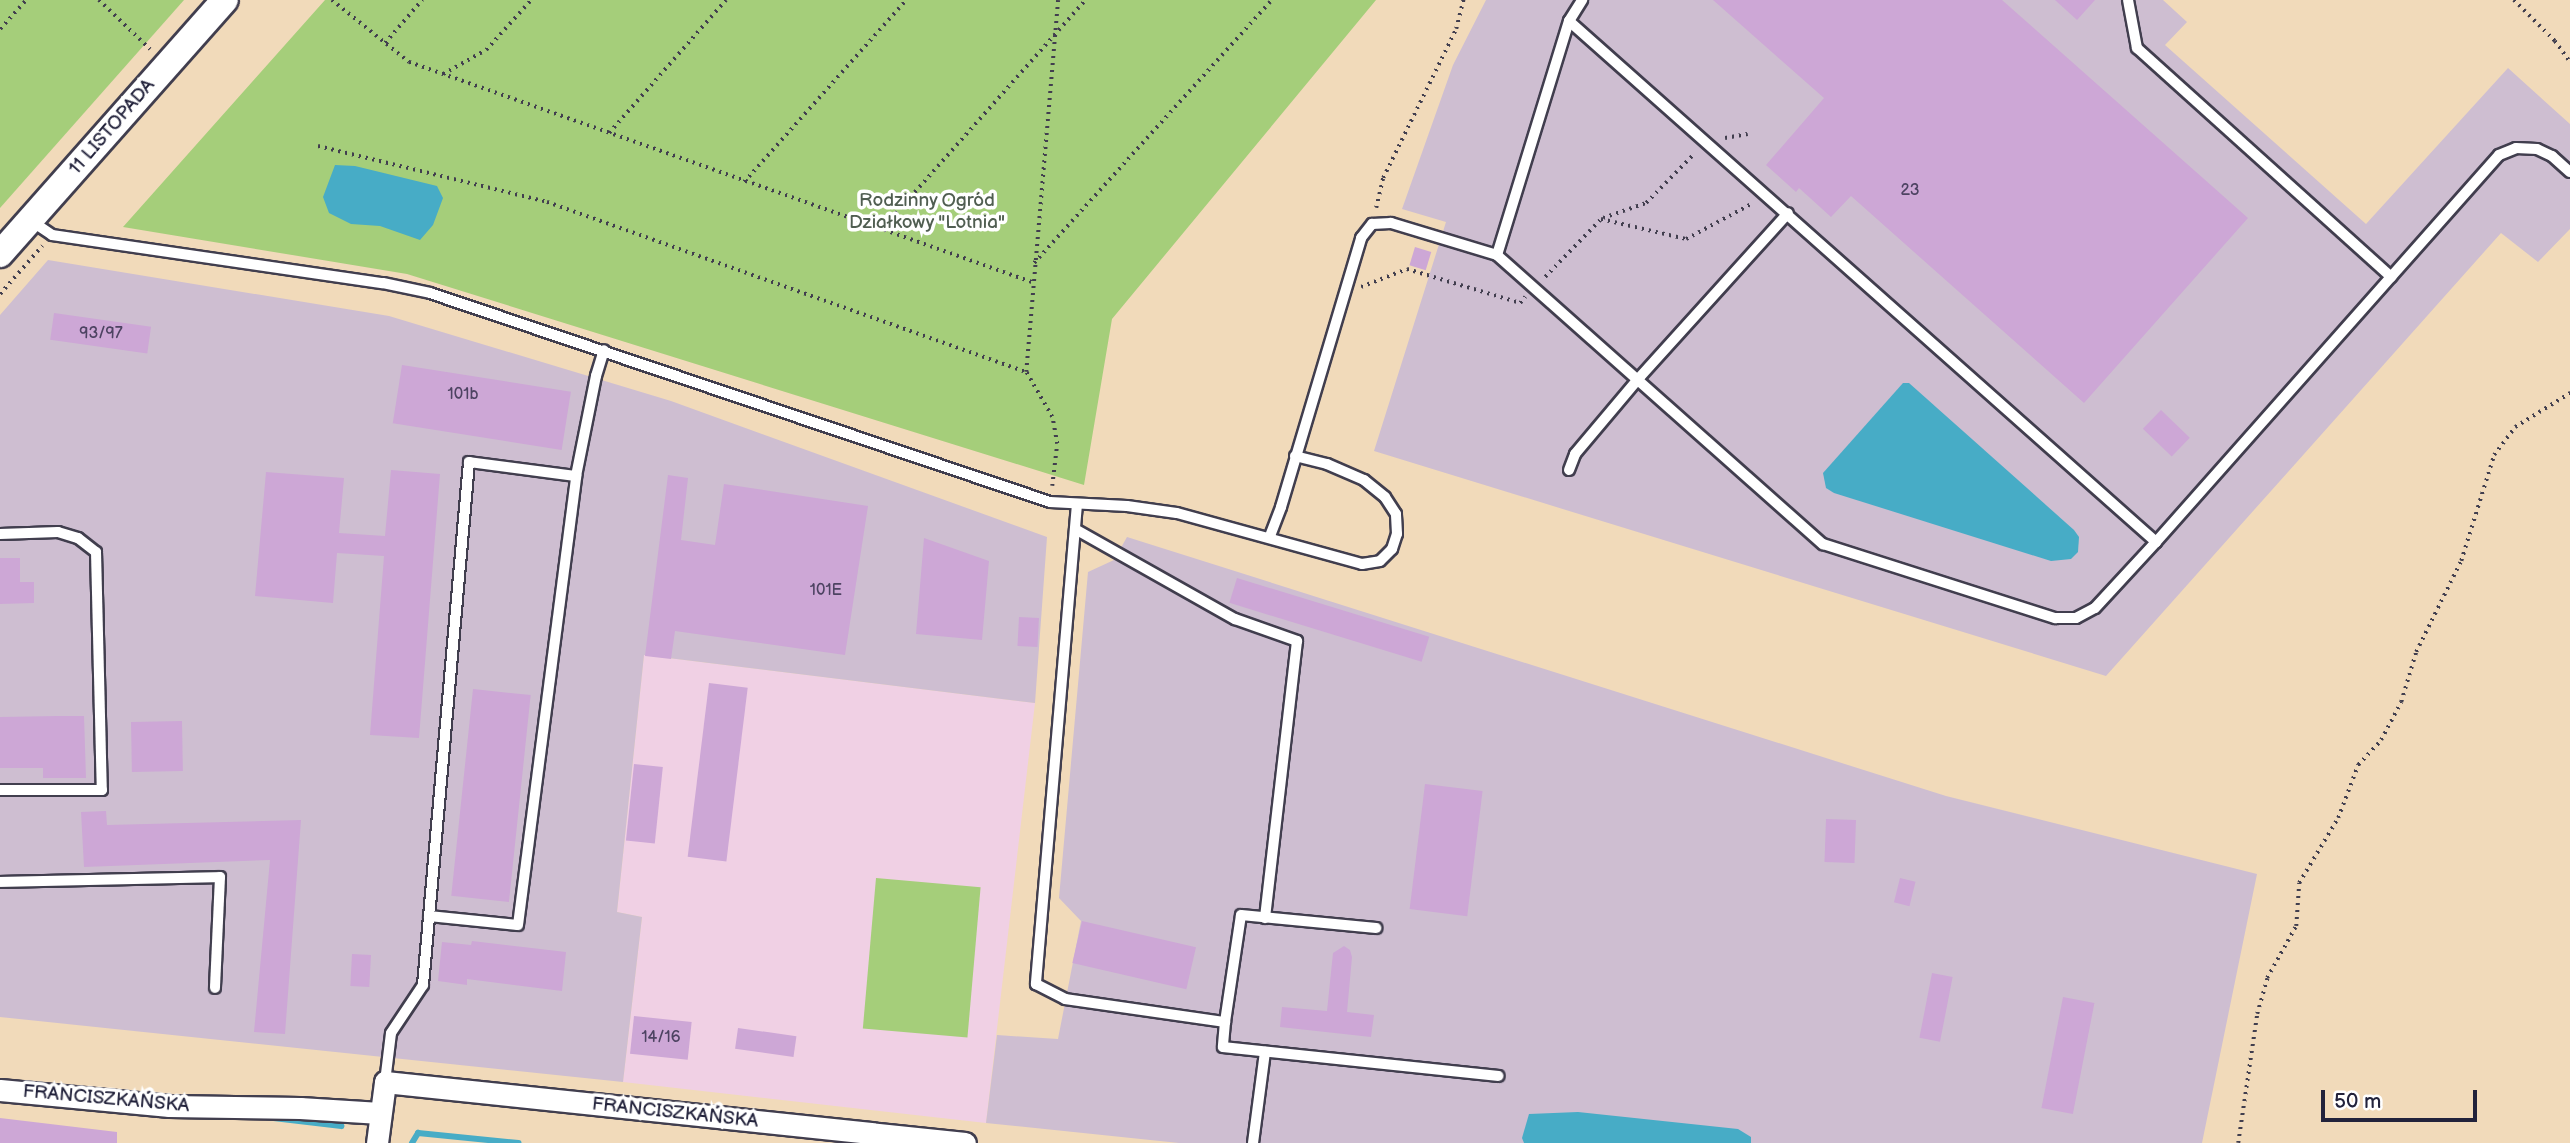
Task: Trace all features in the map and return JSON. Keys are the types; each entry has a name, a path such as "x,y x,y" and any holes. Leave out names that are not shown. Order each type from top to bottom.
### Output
{"street":[{"name":"11 LISTOPADA","path":"0,254 225,0"},
{"path":"377,1143 385,1082"},
{"name":"FRANCISZKAŃSKA","path":"385,1082 965,1143"},
{"name":"FRANCISZKAŃSKA","path":"0,1090 169,1106 300,1108 380,1114"}],"lane":[{"path":"1497,255 1569,21 1583,0"},
{"path":"2128,0 2137,48 2391,277"},
{"path":"1569,21 2156,542"},
{"path":"1270,536 1361,238 1372,224 1391,223 1497,255 1639,378 1823,544 2055,618 2076,618 2095,608 2156,542 2499,155 2516,148 2537,149 2552,156 2570,172"},
{"path":"1569,470 1575,454 1639,378 1788,213"},
{"path":"30,220 52,235 383,283 430,293 1050,502 1127,506 1177,513 1270,536 1362,564 1380,561 1392,549 1398,534 1396,514 1385,497 1364,480 1327,464 1295,456"},
{"path":"429,916 519,925 576,476 596,376 604,351"},
{"path":"385,1082 391,1033 423,985 468,462 576,476"},
{"path":"1077,504 1036,984 1065,999 1225,1022"},
{"path":"1075,529 1235,620 1297,641 1265,918"},
{"path":"0,534 58,532 78,538 96,552 102,790 0,790"},
{"path":"0,882 220,877 215,988"},
{"path":"1376,928 1241,915 1223,1047 1498,1076"},
{"path":"1253,1143 1265,1052"}],"path":[{"path":"1,26 26,0"},
{"path":"99,0 146,44"},
{"path":"332,0 409,62 1032,282"},
{"path":"385,43 422,0"},
{"path":"443,74 486,50 531,0"},
{"path":"609,133 726,0"},
{"path":"744,182 906,0"},
{"path":"1053,475 1057,444 1052,417 1026,372 1058,0"},
{"path":"882,229 1085,0"},
{"path":"1034,264 1272,0"},
{"path":"1372,224 1383,178 1456,29 1463,0"},
{"path":"2514,0 2556,41 2570,62"},
{"path":"1343,295 1407,269 1520,303 1601,219 1646,203 1686,159 1709,144 1748,134"},
{"path":"318,146 547,202 1026,372"},
{"path":"1601,219 1686,239 1768,195"},
{"path":"2238,1143 2258,1014 2267,978 2297,926 2299,883 2338,818 2358,765 2381,740 2401,702 2416,652 2461,561 2494,455 2515,427 2570,393"}],"shaded area":[{"path":"1486,0 2163,0 2187,22 2165,45 2366,224 2508,68 2570,124 2570,229 2538,262 2501,233 2106,676 1374,451 1446,222 1402,209 1453,65"},
{"path":"48,260 389,316 671,401 1047,537 1035,703 644,655 617,912 642,917 623,1082 0,1017 0,315"},
{"path":"1127,537 1946,796 2257,874 2202,1143 1179,1143 986,1123 997,1035 1058,1039 1081,921 1059,898 1088,572 1114,560"},
{"path":"644,655 1035,703 986,1123 623,1082 642,917 617,912"}],"green space":[{"path":"0,0 184,0 0,208"},
{"name":"Rodzinny Ogród Działkowy \"Lotnia\"","path":"325,0 1376,0 1112,319 1084,485 407,274 123,227"},
{"path":"876,878 981,887 967,1038 863,1028"}],"water":[{"path":"335,165 355,166 437,186 443,198 433,225 420,240 380,226 351,224 329,213 323,197"},
{"path":"1903,383 1909,383 2074,530 2079,537 2078,552 2071,559 2051,561 1834,493 1826,488 1823,473"},
{"path":"1578,1112 1738,1129 1751,1137 1751,1143 1524,1143 1522,1138 1529,1114"}],"building":[{"path":"1713,0 2002,0 2248,218 2084,403 1851,196 1831,217 1799,188 1796,192 1766,165 1824,98"},
{"path":"2055,0 2095,0 2077,20"},
{"path":"1415,247 1431,252 1426,270 1409,265"},
{"path":"54,313 151,327 147,353 50,340"},
{"path":"402,365 571,392 562,450 393,423"},
{"path":"2161,410 2190,438 2172,456 2143,429"},
{"path":"391,470 440,474 419,738 370,735 384,556 337,553 333,603 255,596 266,472 344,478 339,533 385,536"},
{"path":"668,475 688,478 681,540 715,545 724,484 868,506 845,655 675,631 671,659 645,656"},
{"path":"924,538 989,561 982,640 916,634"},
{"path":"0,558 20,558 20,582 34,582 34,603 0,604"},
{"path":"1237,578 1429,637 1422,662 1229,603"},
{"path":"1019,617 1039,618 1037,647 1017,646"},
{"path":"709,683 748,688 726,861 688,857"},
{"path":"473,689 531,695 509,902 451,896"},
{"path":"84,716 86,778 43,778 43,768 0,768 0,717"},
{"path":"182,721 183,771 132,772 131,722"},
{"path":"634,764 663,767 655,844 626,841"},
{"path":"1425,784 1483,791 1467,916 1410,909"},
{"path":"106,811 107,825 301,820 285,1034 254,1032 270,860 84,867 81,812"},
{"path":"1826,819 1856,820 1854,863 1824,862"},
{"path":"1900,878 1916,882 1909,906 1894,902"},
{"path":"1082,921 1196,947 1186,989 1072,963"},
{"path":"472,941 566,952 562,991 467,979 467,985 438,981 442,942 471,945"},
{"path":"1344,946 1350,950 1352,957 1347,1012 1374,1015 1371,1037 1280,1027 1282,1007 1327,1011 1333,953"},
{"path":"352,954 371,955 369,987 350,986"},
{"path":"1932,973 1953,977 1940,1042 1919,1038"},
{"path":"2063,997 2094,1003 2073,1114 2041,1108"},
{"path":"634,1016 692,1022 688,1060 630,1054"},
{"path":"738,1028 796,1036 794,1057 735,1049"},
{"path":"0,1118 117,1132 117,1143 0,1143"}],"waterway":[{"path":"265,1117 341,1126"},
{"path":"412,1143 418,1133 519,1143"}]}
